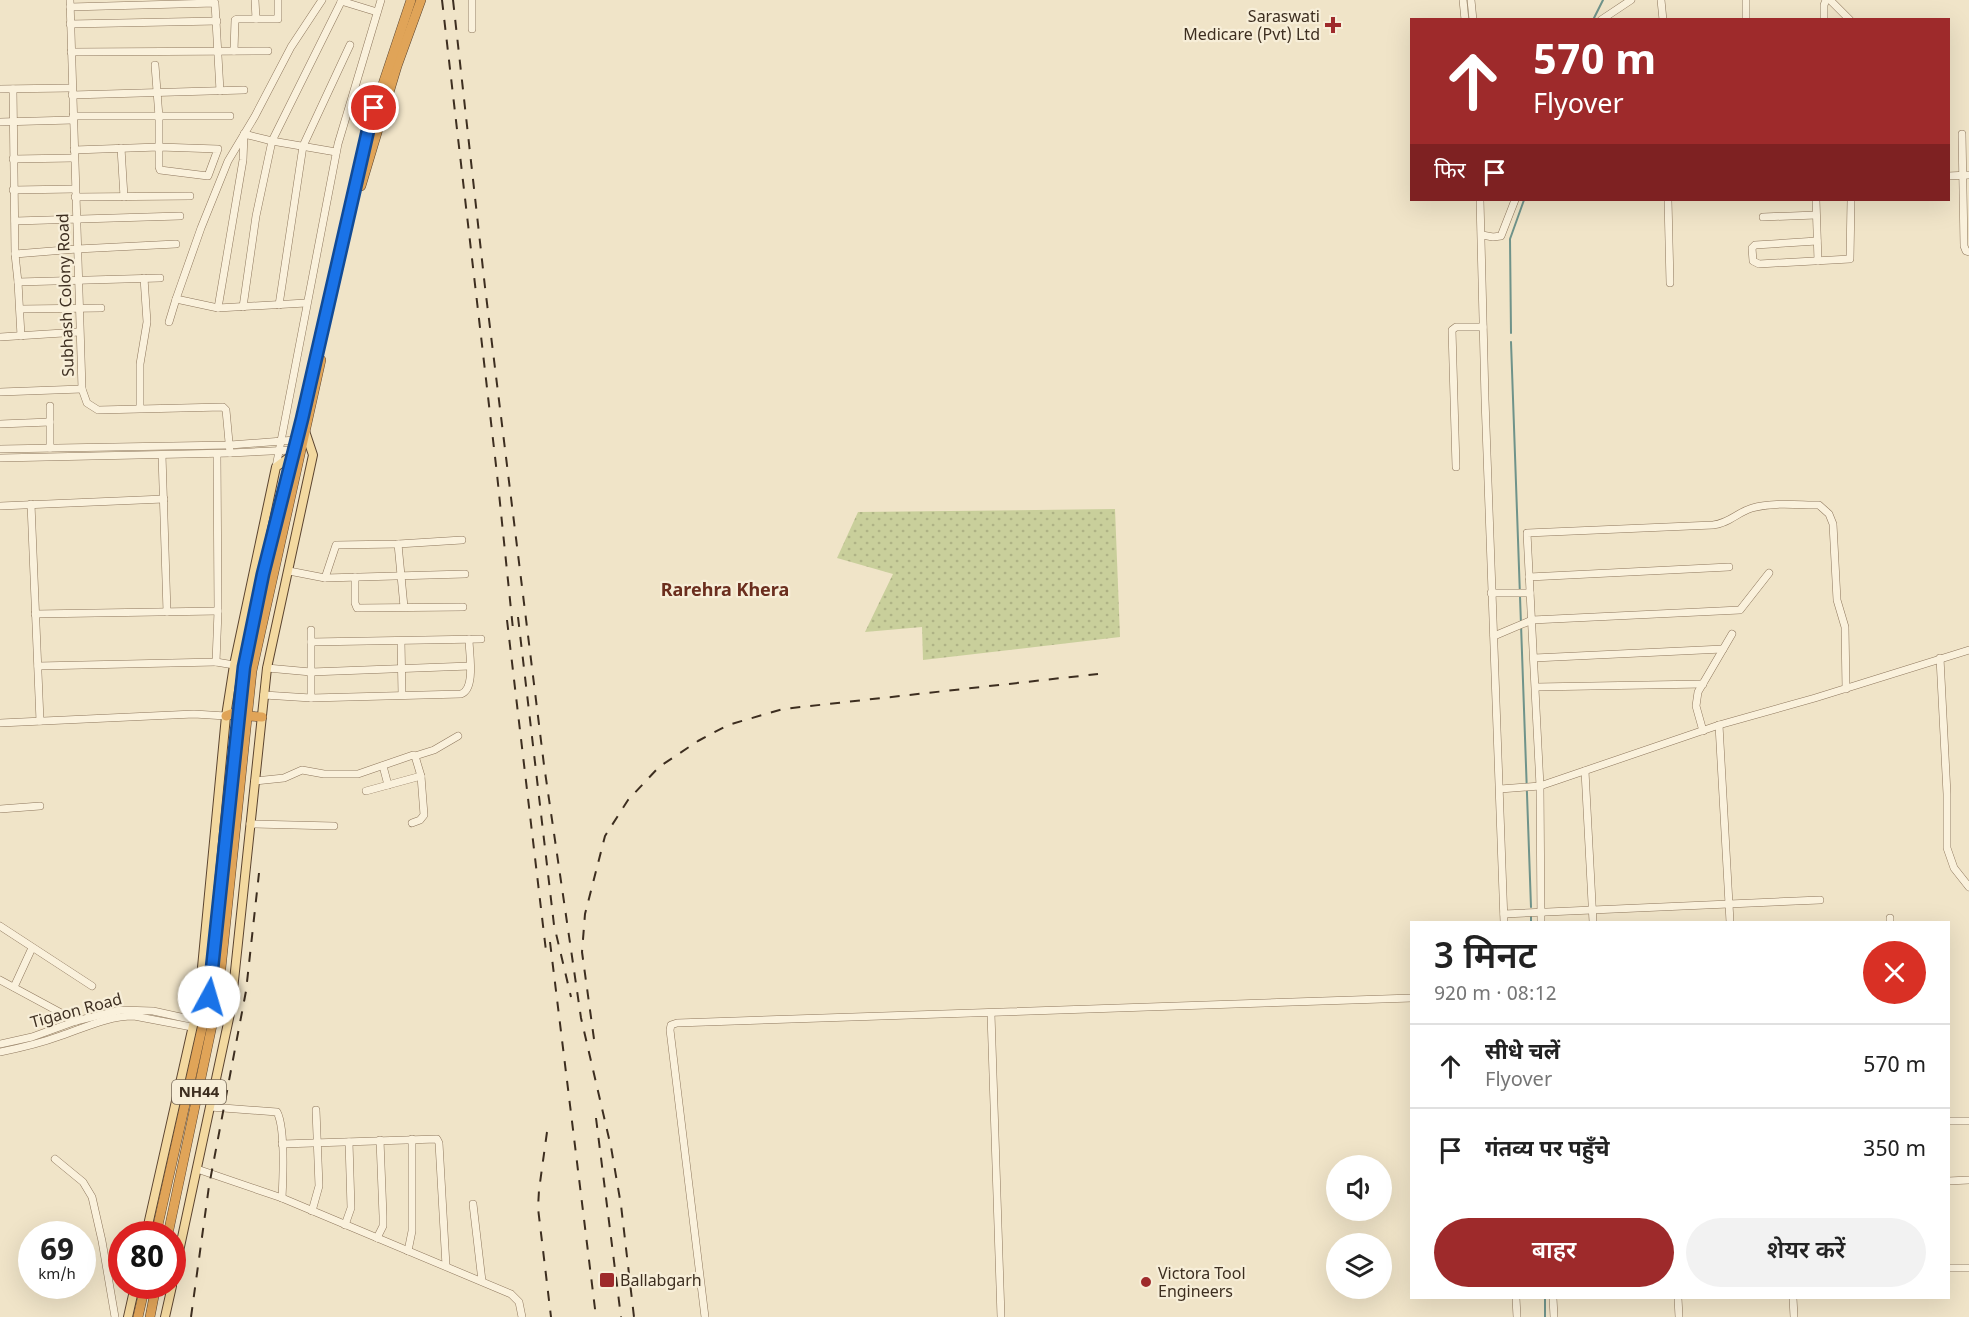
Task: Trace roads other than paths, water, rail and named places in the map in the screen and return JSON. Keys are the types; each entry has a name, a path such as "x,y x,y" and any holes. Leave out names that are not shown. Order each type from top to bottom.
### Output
{"highway":[{"name":"NH44","path":"159,1221 209,997 243,713 369,126 411,0"},
{"name":"NH44","path":"171,1221 219,997 243,713 243,648 293,449 305,424 367,163 397,66 421,0"},
{"path":"226,716 243,713 262,717"},
{"path":"138,1317 142,1299"},
{"path":"150,1317 153,1299"}],"main road":[{"path":"186,1221 231,1009 267,668 314,455 305,424"},
{"path":"149,1221 199,999 226,716 234,665 243,648 276,467 293,449"},
{"path":"128,1317 132,1299"},
{"path":"165,1317 169,1299"}],"street":[{"path":"255,0 256,19"},
{"path":"234,51 235,20 278,19 278,0"},
{"path":"169,322 228,161 291,47 322,0"},
{"path":"276,467 336,152 381,0"},
{"path":"472,0 472,29"},
{"path":"1463,0 1465,18"},
{"path":"1471,0 1473,18"},
{"path":"1604,18 1631,0"},
{"path":"1661,0 1663,18"},
{"path":"1746,0 1746,18"},
{"path":"1824,18 1824,5 1828,0 1848,18"},
{"path":"243,308 256,216 272,141 342,1 377,12"},
{"path":"70,3 213,3 216,6 220,91"},
{"name":"Subhash Colony Road","path":"70,3 82,389 87,403 98,410 223,407 226,410 230,453"},
{"path":"70,24 217,21"},
{"path":"279,305 303,146 350,45"},
{"path":"71,52 268,51"},
{"path":"13,159 121,148 159,147 218,149 208,176 162,171 159,167 159,147 159,117 155,65"},
{"path":"13,89 15,254 21,336"},
{"path":"0,90 156,92 244,90"},
{"path":"0,122 73,118 230,116"},
{"path":"244,134 336,152"},
{"path":"218,308 243,160 244,134"},
{"path":"1962,134 1966,175 1964,246 1969,252"},
{"path":"121,148 124,196"},
{"path":"1950,176 1966,175"},
{"path":"13,190 124,196 190,196"},
{"path":"1480,201 1491,593 1504,921"},
{"path":"1482,235 1501,236 1515,201"},
{"path":"1668,201 1670,283"},
{"path":"1816,201 1818,261"},
{"path":"1817,241 1755,244 1752,248 1753,261 1757,264 1850,258 1851,201"},
{"path":"1763,217 1816,215"},
{"path":"15,221 180,216"},
{"path":"15,254 176,244"},
{"path":"140,408 140,364 147,322 144,278"},
{"path":"18,282 160,278"},
{"path":"176,299 218,308 306,303"},
{"path":"20,309 101,308"},
{"path":"1456,467 1452,330 1456,327 1483,327"},
{"path":"0,337 79,332"},
{"path":"0,392 82,389"},
{"path":"50,406 50,448"},
{"path":"0,424 50,422"},
{"path":"0,448 230,445 280,441 293,449"},
{"path":"0,458 217,454 293,449"},
{"path":"216,662 217,454"},
{"path":"162,455 167,612"},
{"path":"0,506 164,499"},
{"path":"31,504 40,721"},
{"path":"1541,921 1540,786 1536,687 1534,658 1525,623 1523,592 1529,577 1527,533 1725,524 1754,507 1819,505 1825,508 1833,524 1837,600 1845,627 1846,689"},
{"path":"325,578 336,545 462,540"},
{"path":"398,544 404,607"},
{"path":"1529,577 1729,567"},
{"path":"289,572 325,578 465,574"},
{"path":"1494,636 1525,623 1740,610 1769,573"},
{"path":"355,577 357,608 463,606"},
{"path":"1491,593 1523,592"},
{"path":"35,614 218,611"},
{"path":"311,630 311,698"},
{"path":"1703,731 1696,701 1703,684 1732,634"},
{"path":"264,695 311,698 464,694 469,688 471,666 469,639"},
{"path":"311,642 481,639"},
{"path":"401,641 402,695"},
{"path":"1534,658 1723,650"},
{"path":"1500,789 1540,786 1719,725 1846,689 1969,650"},
{"path":"1940,658 1947,794 1947,848 1954,868 1969,887"},
{"path":"38,666 216,662 234,665"},
{"path":"267,668 311,672 471,666"},
{"path":"1536,687 1703,684"},
{"path":"0,723 194,714 226,716"},
{"path":"1719,725 1730,921"},
{"path":"255,781 284,778 302,770 324,774 358,774 434,750 458,736"},
{"path":"412,823 420,820 424,815 421,776 415,756"},
{"path":"383,766 388,785"},
{"path":"1585,771 1593,921"},
{"path":"366,791 421,776"},
{"path":"0,809 40,806"},
{"path":"250,824 334,826"},
{"path":"1504,914 1820,900"},
{"path":"0,926 92,986"},
{"path":"14,987 32,948"},
{"path":"0,980 76,1021"},
{"path":"705,1317 671,1025 1410,998"},
{"name":"Tigaon Road","path":"0,1044 32,1037 76,1021 132,1009 193,1023"},
{"path":"991,1014 1001,1317"},
{"name":"Tigaon Road","path":"0,1052 126,1016 193,1023"},
{"path":"210,1107 277,1112 280,1118 282,1144 282,1198"},
{"path":"312,1211 318,1186 316,1110"},
{"path":"1950,1121 1969,1121"},
{"path":"282,1144 436,1138 439,1143 446,1266"},
{"path":"408,1251 412,1231 412,1139"},
{"path":"377,1238 383,1226 384,1216 380,1140"},
{"path":"345,1225 351,1208 349,1142"},
{"path":"55,1159 83,1182 92,1197 115,1317"},
{"path":"197,1169 282,1198 482,1281 516,1297 522,1317"},
{"path":"1950,1181 1969,1180"},
{"path":"473,1204 482,1281"},
{"path":"1950,1268 1969,1268"},
{"path":"1516,1299 1517,1317"},
{"path":"1553,1299 1554,1317"},
{"path":"1678,1299 1679,1317"},
{"path":"1793,1299 1794,1317"}],"waterway":[{"path":"1594,18 1603,0"},
{"path":"1511,333 1510,239 1524,201"},
{"path":"1511,342 1531,907"},
{"path":"1531,914 1531,921"},
{"path":"1545,1299 1545,1317"}],"railway":[{"path":"442,0 513,629"},
{"path":"453,0 485,287 544,765 581,1018 611,1147 621,1205 634,1317"},
{"path":"518,617 554,925 571,997"},
{"path":"507,620 546,951"},
{"path":"594,1039 582,952 585,914 605,836 628,800 659,767 698,741 728,725 783,709 1098,674"},
{"path":"191,1317 209,1186 246,991 259,873"},
{"path":"550,942 596,1317"},
{"path":"596,1118 621,1317"},
{"path":"547,1132 538,1208 551,1317"}],"place":[{"name":"Saraswati Medicare (Pvt) Ltd","path":"1333,25"},
{"name":"Ballabgarh","path":"607,1280"},
{"name":"Victora Tool Engineers","path":"1146,1282"}],"district":[{"name":"Rarehra Khera","path":"725,590"}]}
